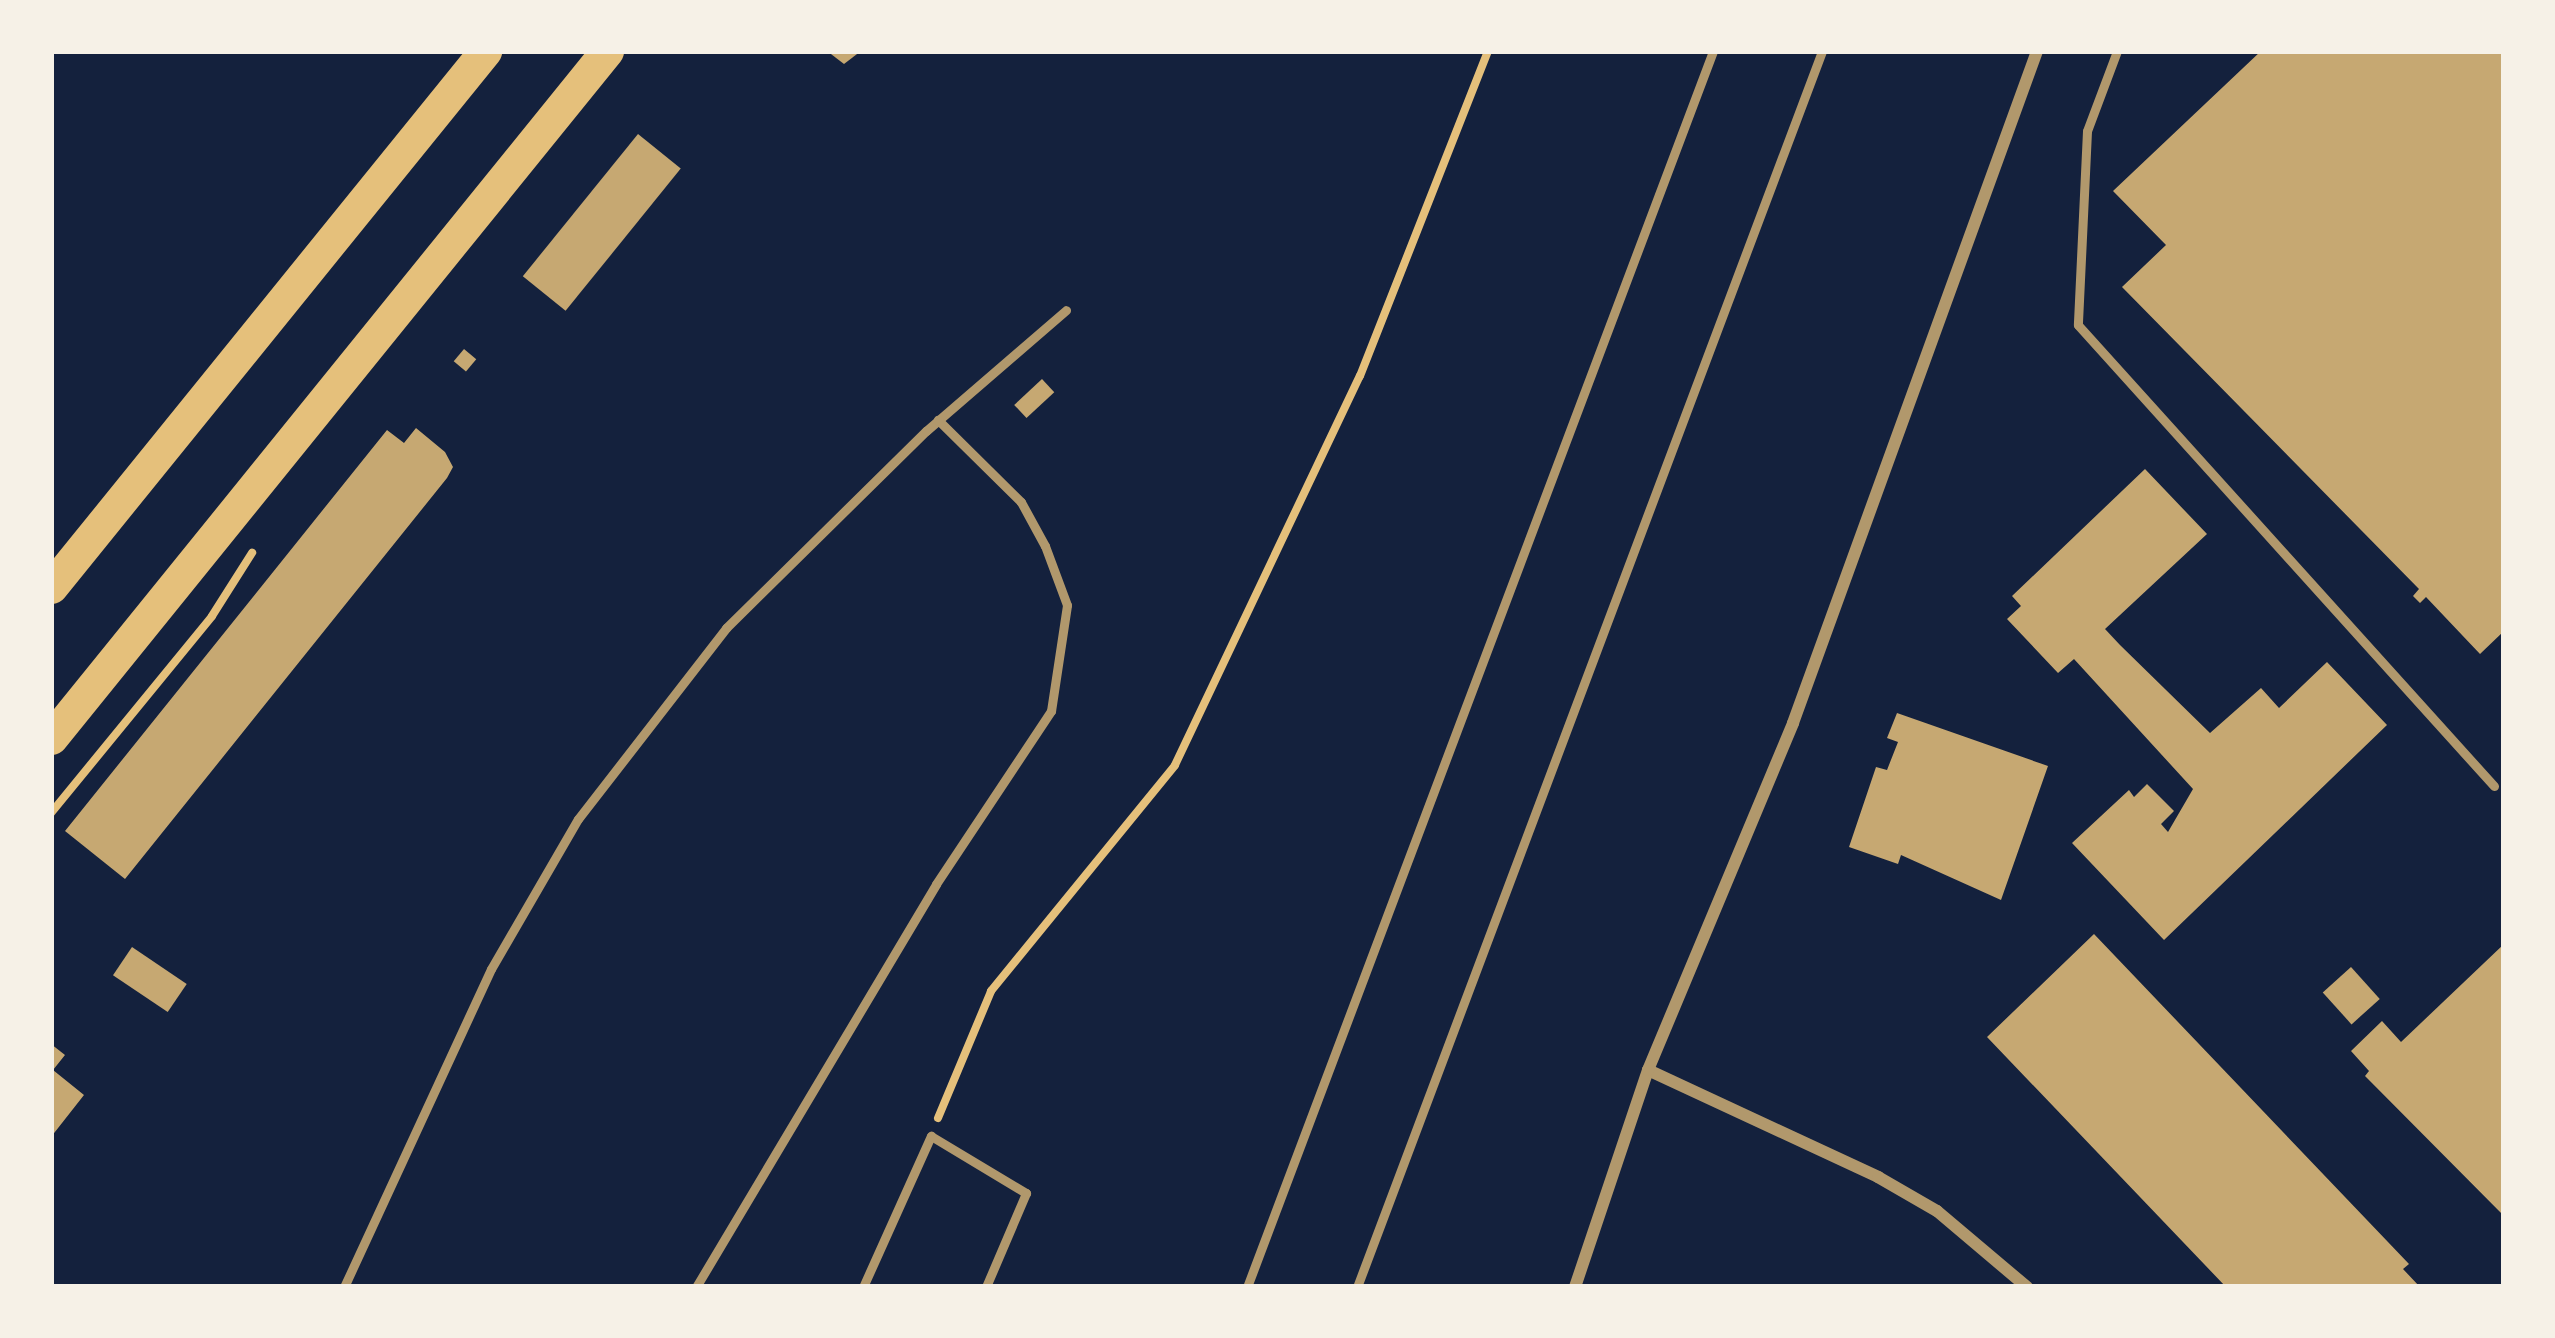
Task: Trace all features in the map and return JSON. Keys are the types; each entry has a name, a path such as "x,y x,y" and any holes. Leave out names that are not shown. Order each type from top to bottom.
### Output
{"highway":[{"path":"51,587 484,51"},
{"path":"51,738 607,51"}],"street":[{"path":"1574,1287 1648,1070 1793,723 2037,51"},
{"path":"1648,1070 1878,1177 1937,1211 2026,1287"}],"lane":[{"path":"1247,1287 1712,51"},
{"path":"1357,1287 1822,51"},
{"path":"2117,51 2086,131 2078,325 2494,786"},
{"path":"344,1287 491,969 578,819 726,628 938,420 1066,310"},
{"path":"696,1287 936,884 1051,711 1066,605 1045,546 1021,502 938,420"},
{"path":"863,1287 931,1136 1026,1193 986,1287"}],"path":[{"path":"931,1136 991,991 1175,765 1360,376 1488,51"}],"building":[{"path":"827,51 861,51 844,64"},
{"path":"2261,51 2504,51 2504,631 2480,654 2426,597 2420,603 2413,596 2419,589 2122,287 2166,245 2113,191"},
{"path":"638,134 681,169 566,311 523,276"},
{"path":"464,349 476,359 466,372 454,361"},
{"path":"1042,379 1054,392 1026,418 1014,405"},
{"path":"416,428 445,452 453,467 447,478 125,879 65,831 387,430 404,443"},
{"path":"2145,469 2207,534 2105,629 2120,645 2210,733 2261,688 2279,708 2327,662 2387,725 2164,940 2072,843 2129,790 2134,797 2147,784 2174,811 2161,824 2168,832 2193,789 2074,659 2058,673 2007,619 2021,606 2012,596"},
{"path":"1897,713 2048,766 2001,900 1901,855 1898,864 1849,847 1876,767 1887,770 1898,742 1887,738"},
{"path":"2094,934 2409,1264 2403,1269 2420,1287 2226,1287 1987,1037"},
{"path":"2504,944 2504,1216 2365,1076 2369,1071 2351,1051 2382,1021 2401,1042"},
{"path":"132,947 187,984 168,1012 113,975"},
{"path":"2351,967 2380,999 2352,1024 2323,992"},
{"path":"51,1044 65,1055 53,1070 84,1095 51,1137"}]}
